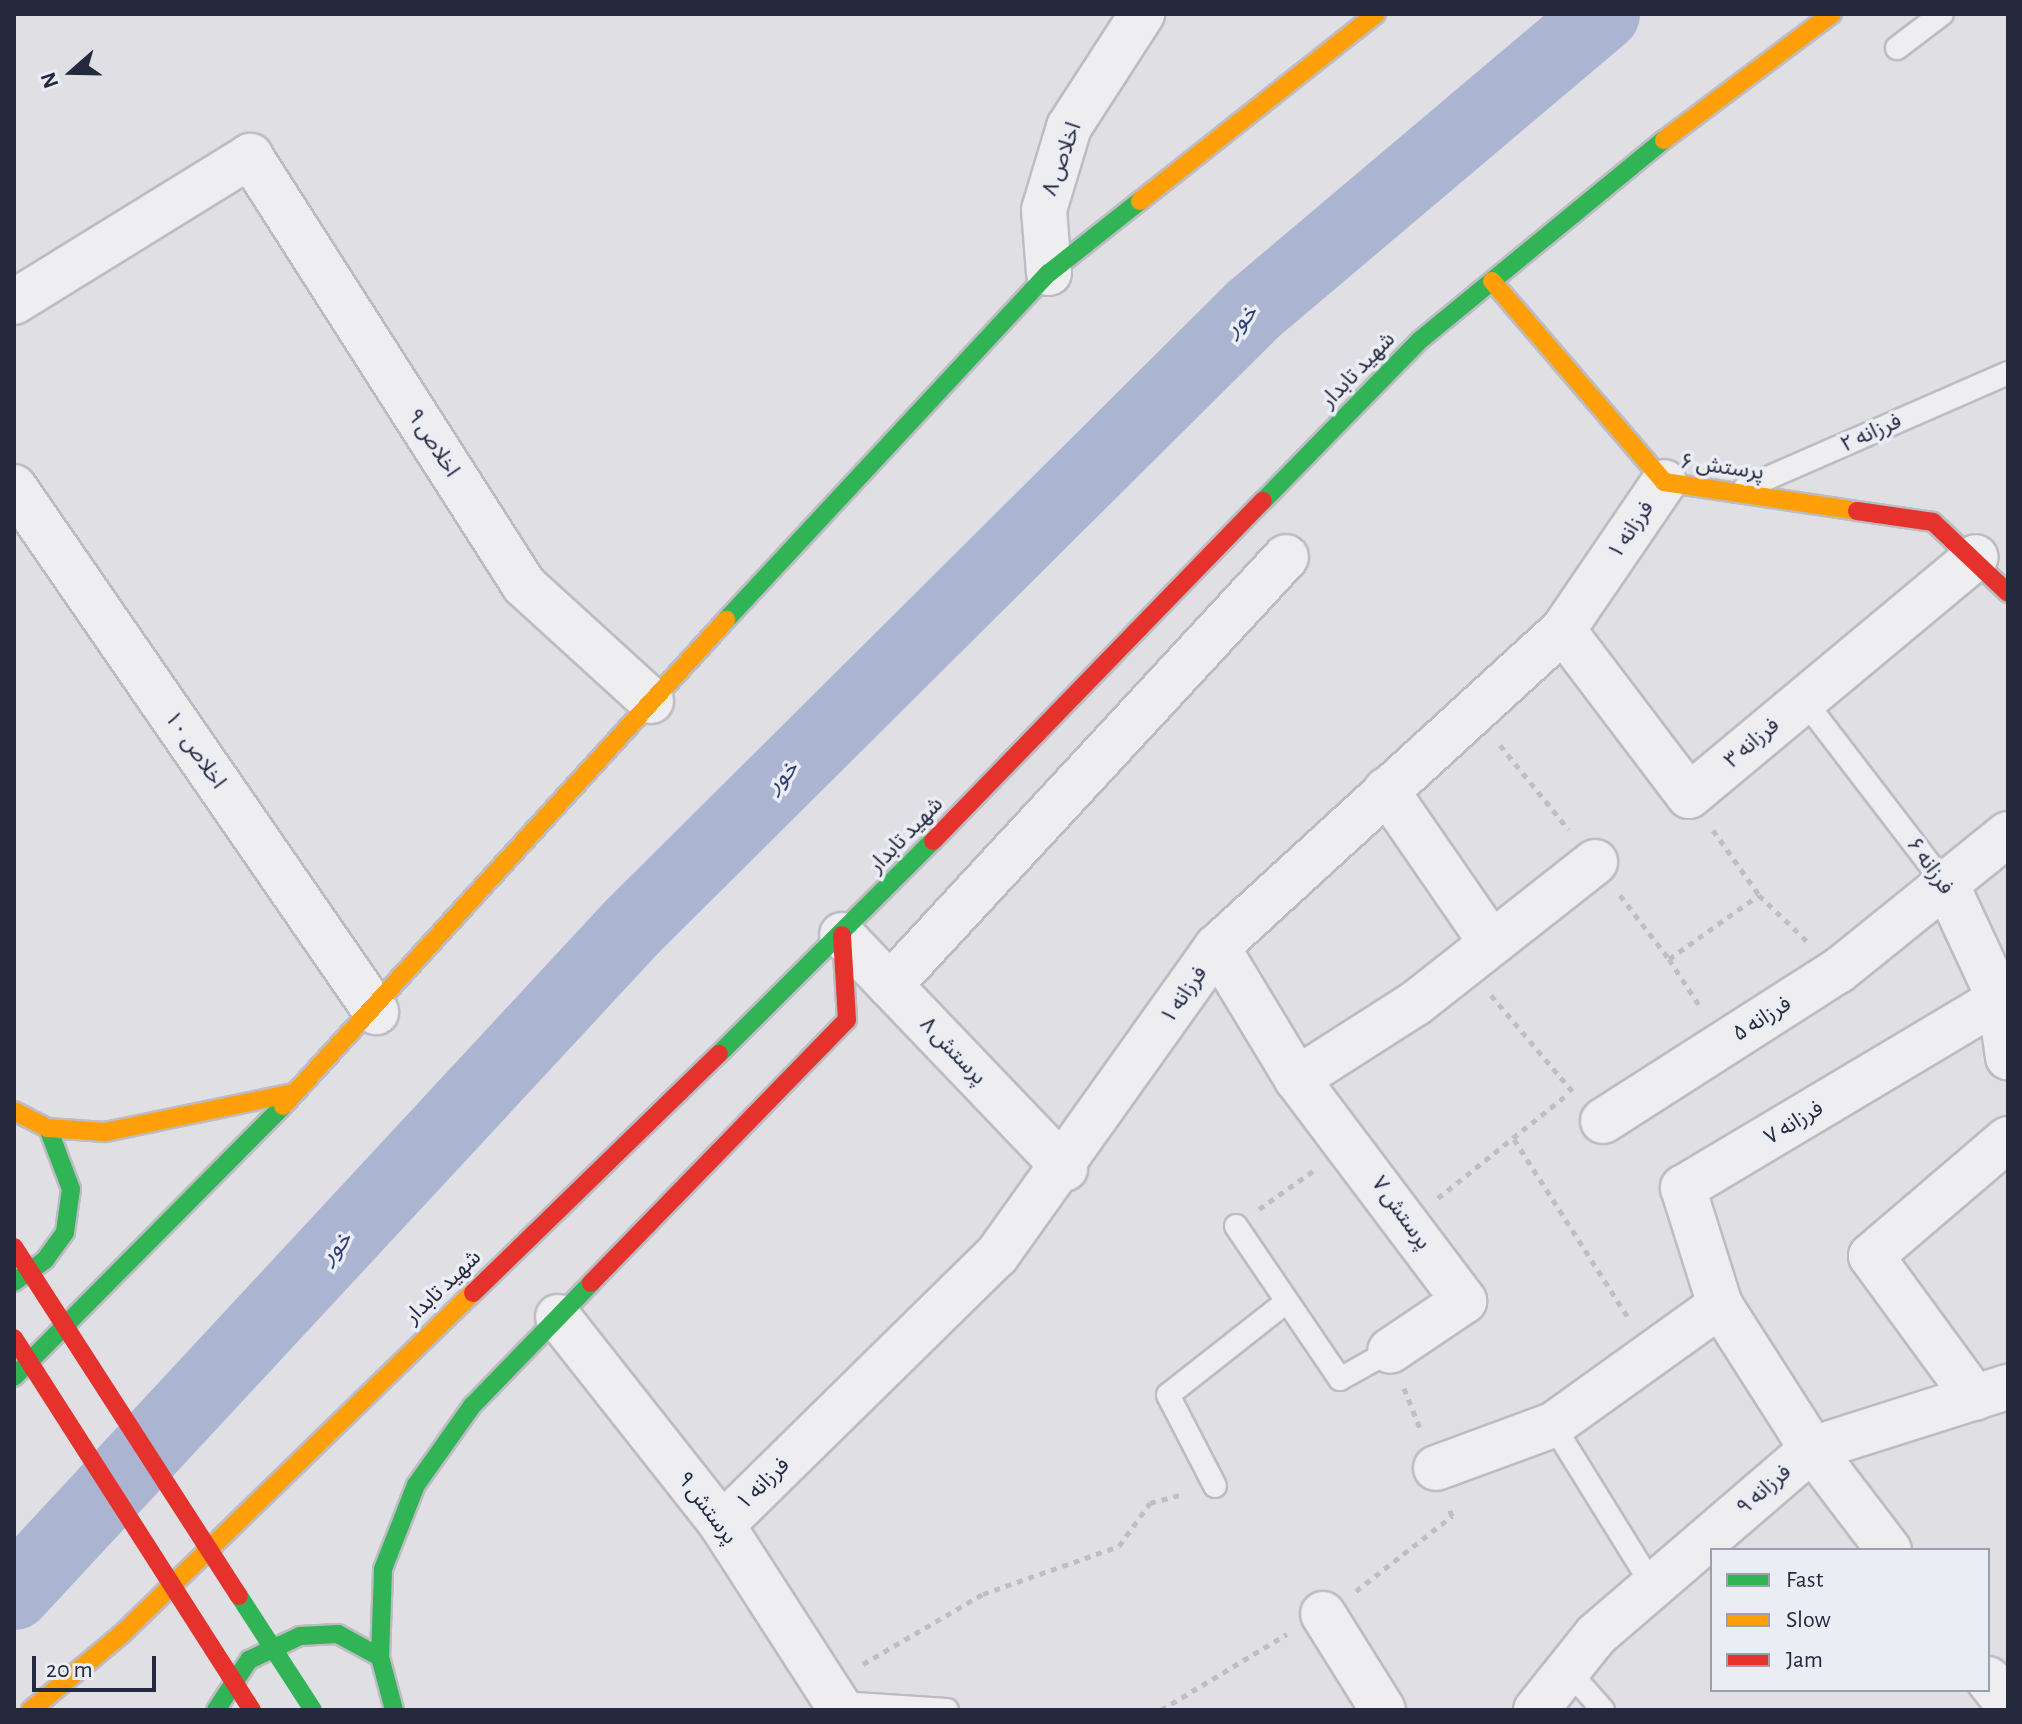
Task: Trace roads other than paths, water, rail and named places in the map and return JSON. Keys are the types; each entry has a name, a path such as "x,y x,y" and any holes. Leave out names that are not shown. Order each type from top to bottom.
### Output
{"street":[{"name":"اخلاص ۸","path":"1049,273 1044,210 1069,127 1142,14"},
{"path":"14,1377 289,1094 376,1012 651,701 1049,273 1376,14"},
{"name":"شهید تابدار","path":"31,1710 123,1633 842,935 1419,341 1646,153 1832,14"},
{"name":"اخلاص ۹","path":"14,302 250,156 524,585 651,701"},
{"name":"پرستش ۶","path":"1492,281 1664,482 1933,522 1976,557 2008,593"},
{"name":"فرزانه ۱","path":"722,1525 997,1255 1065,1168 1217,947 1563,630 1664,482"},
{"name":"اخلاص ۱۰","path":"14,487 376,1012"},
{"path":"890,985 1286,557"},
{"name":"فرزانه ۳","path":"1563,630 1689,796 1976,557"},
{"path":"1386,790 1478,953"},
{"name":"فرزانه ۵","path":"1603,1121 1838,971 1948,888 2008,834"},
{"path":"1297,1079 1478,953 1595,862"},
{"name":"فرزانه ۶","path":"1948,888 2004,997 2008,1057"},
{"path":"394,1710 380,1657 383,1569 416,1485 472,1406 847,1020 842,935"},
{"name":"پرستش ۸","path":"842,935 1065,1168"},
{"name":"پرستش ۷","path":"1217,947 1297,1079 1350,1144 1464,1301 1390,1351"},
{"name":"فرزانه ۷","path":"1720,1305 1683,1188 2004,997"},
{"path":"14,1111 48,1128 105,1132 180,1122 289,1094"},
{"path":"14,1282 45,1260 65,1232 71,1189 48,1128"},
{"path":"1991,1392 1871,1256 2008,1139"},
{"path":"14,1247 313,1710"},
{"path":"1436,1468 1553,1425 1720,1305 1812,1449 1887,1548"},
{"name":"پرستش ۹","path":"558,1317 722,1525 836,1699"},
{"path":"14,1338 252,1710"},
{"name":"فرزانه ۹","path":"1536,1710 1565,1667 1653,1586 1812,1449 1991,1392"},
{"path":"1323,1614 1383,1710"},
{"path":"216,1710 218,1697 249,1660 300,1636 338,1634 380,1657"},
{"path":"1990,1682 2008,1705"}],"lane":[{"path":"1897,48 1942,14"},
{"name":"فرزانه ۲","path":"1734,492 2008,373"},
{"name":"فرزانه ۶","path":"1803,699 1948,888"},
{"path":"1236,1226 1285,1303 1340,1379 1390,1351"},
{"path":"1215,1486 1168,1395 1285,1303"},
{"path":"1553,1425 1653,1586"},
{"path":"1565,1667 1603,1710"},
{"path":"836,1699 947,1710"}],"waterway":[{"name":"خور","path":"14,1593 631,928 1254,309 1603,14"}]}
